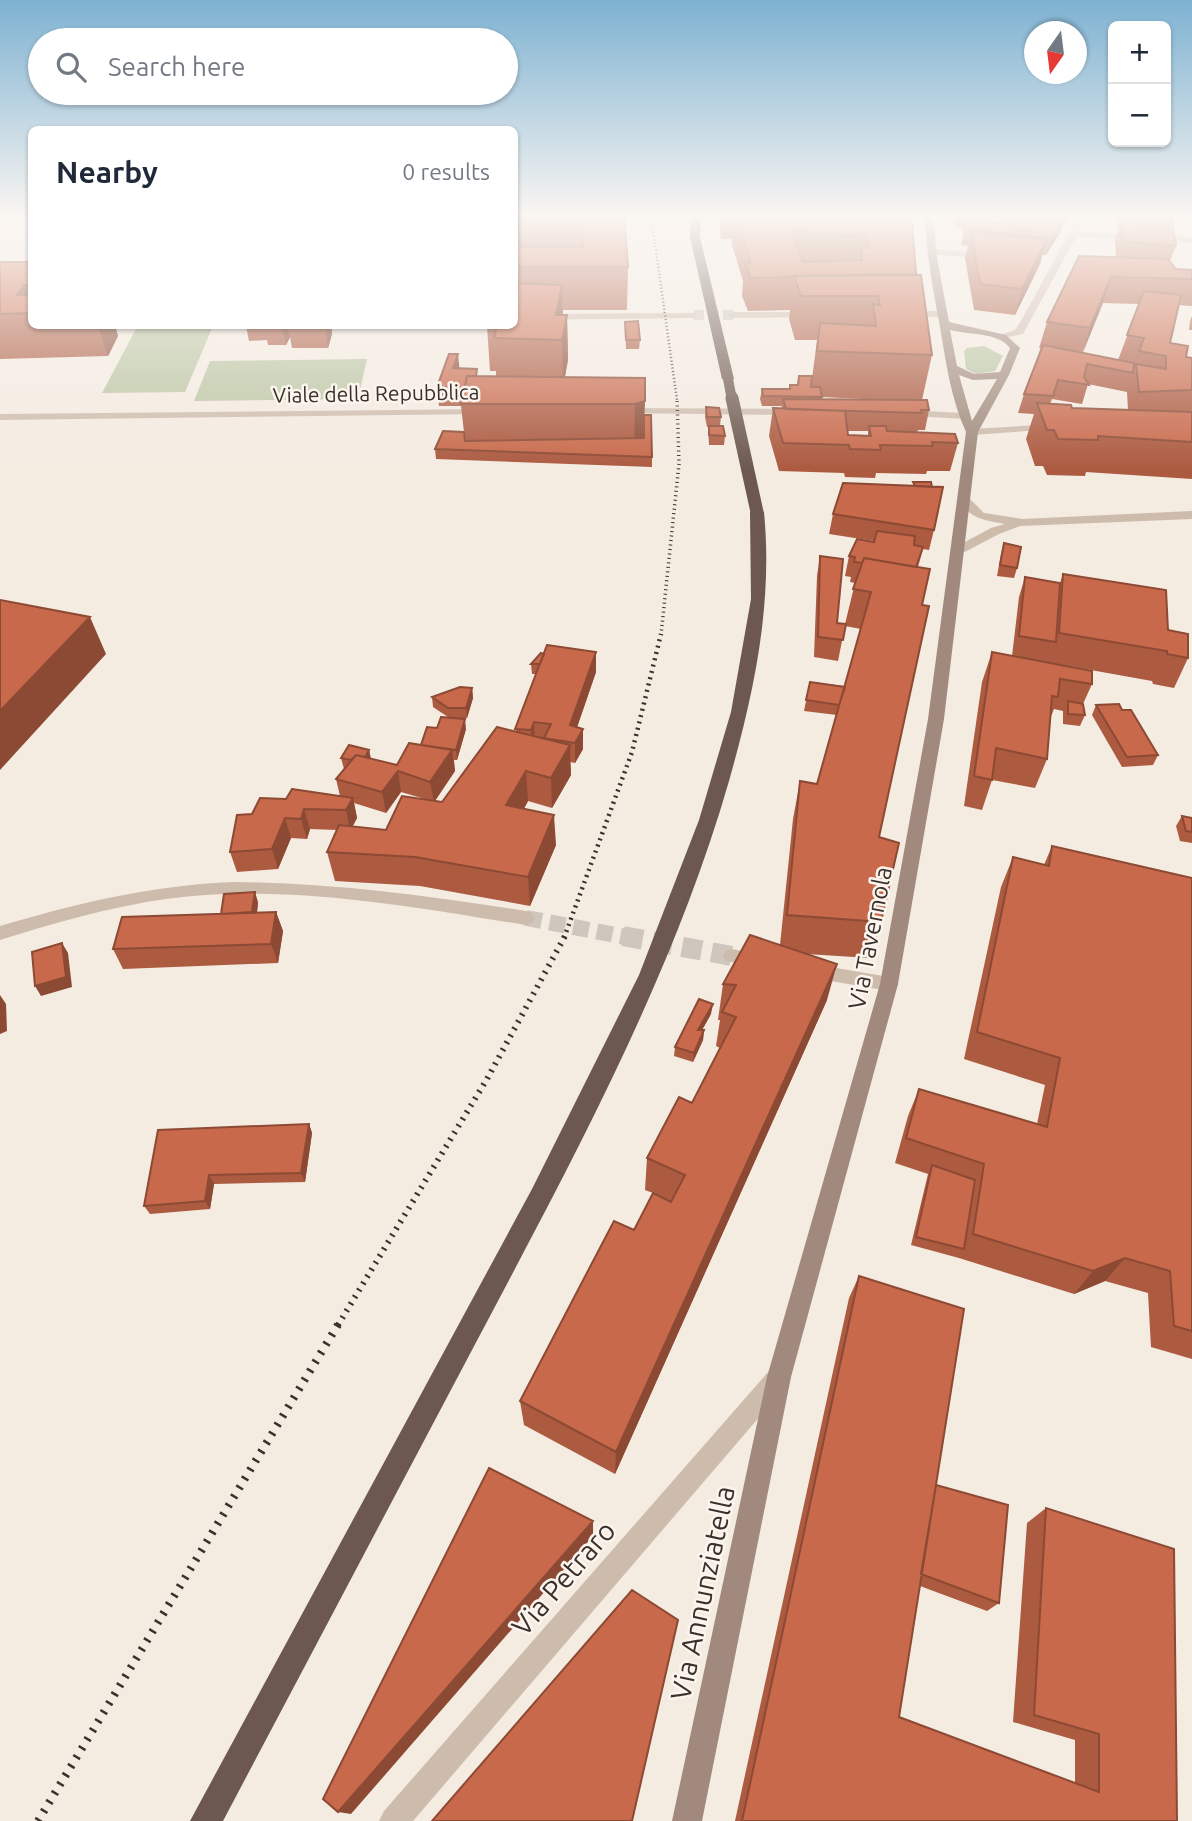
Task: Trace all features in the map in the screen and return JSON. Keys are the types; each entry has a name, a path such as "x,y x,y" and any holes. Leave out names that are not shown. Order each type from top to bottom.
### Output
{"highway":[{"path":"206,1821 559,1161 671,929 717,796 744,692 761,598 757,512 710,300"}],"main road":[{"path":"940,300 963,416 972,432"},
{"path":"944,319 964,332 1003,337 1012,342 1015,348 1004,375 972,432"},
{"path":"947,340 964,332"},
{"path":"952,368 973,377 1004,375"},
{"name":"Via Tavernola","path":"779,1377 889,984 936,719 972,432"},
{"name":"Via Annunziatella","path":"687,1821 779,1377"}],"street":[{"path":"1003,337 1019,332 1036,300"},
{"path":"887,314 944,319"},
{"path":"733,315 818,315"},
{"path":"518,317 694,316"},
{"name":"Viale della Repubblica","path":"0,416 499,410"},
{"path":"609,411 814,412"},
{"path":"896,413 963,416"},
{"path":"972,432 1061,426"},
{"path":"964,500 970,509 980,516 1022,523 1192,516"},
{"path":"957,552 995,531 1022,523"},
{"path":"0,933 90,906 192,890 301,889 411,900 526,918"},
{"path":"733,956 889,984"},
{"name":"Via Petraro","path":"394,1821 779,1377"}],"green space":[{"path":"136,329 212,329 185,392 102,393"},
{"path":"984,346 1003,356 995,371 976,374 966,369 964,351 967,348"},
{"path":"367,359 358,399 194,401 210,361"}],"building":[{"path":"0,300 28,300 28,313 0,314"},
{"path":"518,300 559,300 556,315 567,315 562,340 494,338 496,329 518,329"},
{"path":"879,300 924,300 932,355 817,351 820,323 876,326 873,304 880,305"},
{"path":"1058,300 1102,300 1090,328 1047,322"},
{"path":"1141,300 1180,300 1170,343 1188,346 1186,357 1192,358 1192,390 1139,392 1136,364 1166,369 1166,356 1139,351 1144,338 1127,335"},
{"path":"638,321 640,340 626,340 625,322"},
{"path":"1043,345 1134,363 1133,373 1087,364 1084,377 1089,385 1058,380 1053,396 1024,394"},
{"path":"449,354 458,354 453,368 477,369 476,376 467,376 465,387 437,387"},
{"path":"467,376 645,378 645,401 635,404 461,404"},
{"path":"799,376 812,376 811,387 820,387 822,397 763,396 762,389 790,389 790,385 798,385"},
{"path":"783,399 927,400 929,410 921,410 922,413 786,409"},
{"path":"1037,403 1071,405 1072,408 1192,412 1192,442 1098,436 1098,440 1058,439 1054,430 1047,430"},
{"path":"706,407 719,408 721,417 707,417"},
{"path":"773,408 845,411 848,435 871,436 869,426 886,426 887,431 955,434 958,443 932,442 933,446 880,445 881,450 850,449 849,445 783,443"},
{"path":"644,415 651,415 652,457 435,449 443,431 464,432 465,441 644,438"},
{"path":"709,426 723,426 725,436 709,435"},
{"path":"913,482 931,482 932,487 915,486"},
{"path":"843,483 943,487 934,530 833,514"},
{"path":"877,531 915,536 914,545 923,547 916,567 864,558 862,563 854,562 855,557 849,556 857,539 874,542"},
{"path":"1004,543 1021,547 1017,568 1000,565"},
{"path":"820,556 843,559 837,623 846,624 843,640 818,637"},
{"path":"864,558 930,569 922,605 929,606 879,837 899,843 881,922 787,915 800,781 817,784 871,592 853,589"},
{"path":"1063,574 1166,590 1168,630 1188,634 1188,658 1167,654 1167,651 1059,633"},
{"path":"1025,577 1060,583 1056,642 1019,636"},
{"path":"0,600 90,617 0,711"},
{"path":"547,645 596,652 570,725 583,729 575,743 544,738 551,724 534,722 531,730 515,729"},
{"path":"992,652 1092,671 1092,684 1060,679 1058,697 1052,696 1047,759 996,748 992,780 974,776"},
{"path":"541,653 544,654 540,664 531,664"},
{"path":"810,682 845,687 839,705 806,700"},
{"path":"460,687 472,688 466,708 448,708 432,697"},
{"path":"1068,701 1083,704 1085,715 1068,714"},
{"path":"1119,704 1122,710 1131,710 1158,755 1127,757 1096,705"},
{"path":"441,717 465,719 456,750 421,745 427,727 437,728"},
{"path":"497,727 570,745 551,778 526,771 506,805 554,815 528,877 415,857 327,852 339,825 386,830 402,796 442,802"},
{"path":"409,743 452,750 430,782 398,771 382,792 336,779 356,755 397,765"},
{"path":"349,745 369,750 365,757 356,755 351,760 341,758"},
{"path":"292,789 353,798 346,810 304,809 301,819 285,818 272,849 230,852 237,815 252,814 260,798 286,799"},
{"path":"1182,816 1192,818 1192,832 1186,831"},
{"path":"1052,846 1192,878 1192,1331 1174,1326 1170,1271 1125,1258 1093,1271 973,1234 984,1164 906,1138 919,1089 1047,1127 1060,1058 977,1032 1013,857 1049,866"},
{"path":"255,892 252,912 221,914 224,894"},
{"path":"276,912 271,944 113,949 122,917"},
{"path":"750,935 837,964 616,1452 520,1401 614,1221 634,1230 653,1193 671,1202 685,1175 647,1158 679,1097 692,1103 736,1017 722,1012 736,985 723,984"},
{"path":"62,943 66,977 35,986 32,952"},
{"path":"699,999 713,1004 698,1030 704,1030 694,1053 675,1047"},
{"path":"309,1124 301,1173 209,1175 205,1201 144,1206 158,1130"},
{"path":"932,1165 975,1180 964,1249 916,1237"},
{"path":"859,1276 964,1309 899,1717 1099,1792 1099,1734 1034,1715 1046,1508 1174,1549 1177,1821 742,1821"},
{"path":"489,1468 593,1521 338,1812 323,1799"},
{"path":"936,1485 1008,1505 999,1603 921,1574"},
{"path":"632,1590 678,1620 632,1821 432,1821"}],"tunnel":[{"path":"694,315 733,315"},
{"path":"526,918 632,938"},
{"path":"623,936 732,956"}],"railway":[{"path":"663,300 677,400"},
{"path":"661,635 679,464 677,398"},
{"path":"564,937 632,752 661,634"},
{"path":"338,1325 487,1079 564,937"},
{"path":"38,1821 339,1323"}]}
